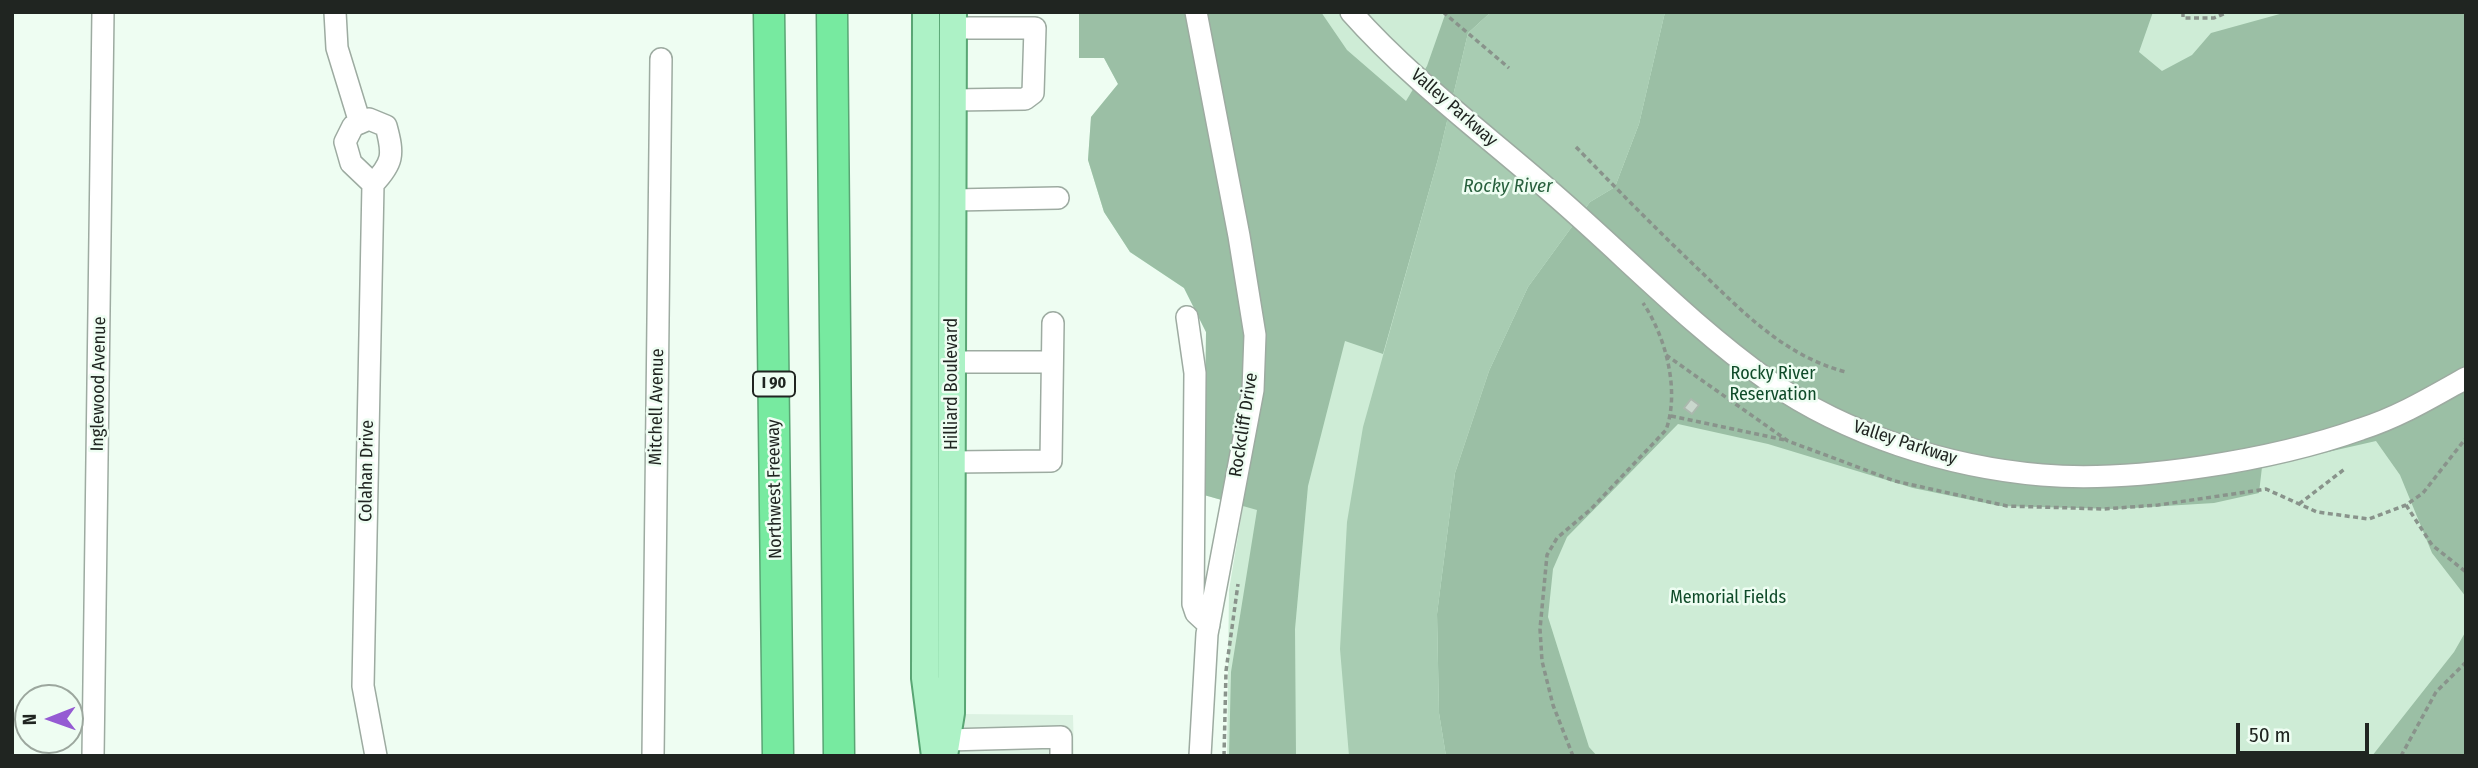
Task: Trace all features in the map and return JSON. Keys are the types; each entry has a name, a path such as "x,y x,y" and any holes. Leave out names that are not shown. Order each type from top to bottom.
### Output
{"highway":[{"name":"Northwest Freeway","path":"769,12 778,756"},
{"path":"832,12 839,756"}],"main road":[{"name":"Hilliard Boulevard","path":"926,12 925,678 954,749"},
{"name":"Hilliard Boulevard","path":"953,20 951,713 954,749"}],"street":[{"name":"Inglewood Avenue","path":"93,756 103,12"},
{"path":"335,12 337,48 360,123"},
{"name":"Rockcliff Drive","path":"1196,12 1240,236 1255,335 1253,390 1209,625 1200,756"},
{"name":"Valley Parkway","path":"1351,12 1417,76 1561,200 1712,337 1770,382 1815,408 1891,442 1997,470 2045,475 2102,475 2214,464 2303,447 2364,429 2414,408 2466,377"},
{"path":"953,20 1044,28 1033,93 1025,99 953,100"},
{"name":"Mitchell Avenue","path":"653,756 661,59"},
{"path":"369,119 386,127 393,149 387,169 373,184 351,163 345,142 353,126 369,119"},
{"name":"Colahan Drive","path":"373,184 363,686 376,756"},
{"path":"953,200 1058,198"},
{"path":"1187,317 1195,373 1193,604 1196,613 1209,625"},
{"path":"952,462 1051,461 1053,323"},
{"path":"952,362 1052,362"},
{"path":"954,749 1061,737 1061,756"}],"path":[{"path":"1443,12 1509,68"},
{"path":"2183,12 2183,18 2214,18 2228,12"},
{"path":"1576,147 1745,313 1786,347 1817,364 1846,372"},
{"path":"1573,756 1553,705 1542,660 1540,629 1547,555 1557,538 1590,510 1666,430 1671,416 1666,355 1640,299"},
{"path":"1671,416 1788,441"},
{"path":"2266,489 2299,504 2343,517 2369,519 2406,505 2423,493 2466,438"},
{"path":"2299,504 2346,468"},
{"path":"2406,505 2427,540 2466,572"},
{"path":"2401,756 2436,692 2466,662"}],"shaded area":[{"path":"960,714 1073,715 1074,756 948,756"}],"green space":[{"name":"Rocky River Reservation","path":"1079,12 2466,12 2466,756 1227,756 1229,590 1243,506 1204,495 1206,332 1184,288 1130,252 1104,212 1088,160 1091,117 1118,84 1104,58 1079,58"},
{"path":"1079,12 1321,12 1347,50 1406,101 1427,66 1446,12 1491,12 1468,33 1438,159 1383,354 1345,341 1308,486 1295,629 1296,756 1229,756 1231,672 1257,510 1204,495 1206,332 1184,288 1130,252 1104,212 1088,160 1091,117 1118,84 1104,58 1079,58"},
{"path":"1665,12 2153,12 2139,52 2162,71 2192,55 2211,33 2287,12 2466,12 2466,597 2432,553 2400,475 2376,441 2262,467 2259,493 2214,503 2116,509 2000,506 1913,488 1768,444 1678,424 1567,537 1553,569 1548,617 1589,747 1597,756 1446,756 1439,713 1437,614 1455,473 1489,371 1528,287 1590,202 1615,187 1639,124"},
{"path":"2466,631 2466,756 2372,756 2454,652"}],"water":[{"name":"Rocky River","path":"1491,12 1665,12 1639,124 1615,187 1590,202 1528,287 1489,371 1455,473 1437,614 1439,713 1446,756 1349,756 1340,649 1347,522 1363,427 1438,159 1468,33"}],"building":[{"path":"1691,399 1699,405 1692,414 1684,408"}],"park label":[{"name":"Memorial Fields","path":"1728,598"}]}
